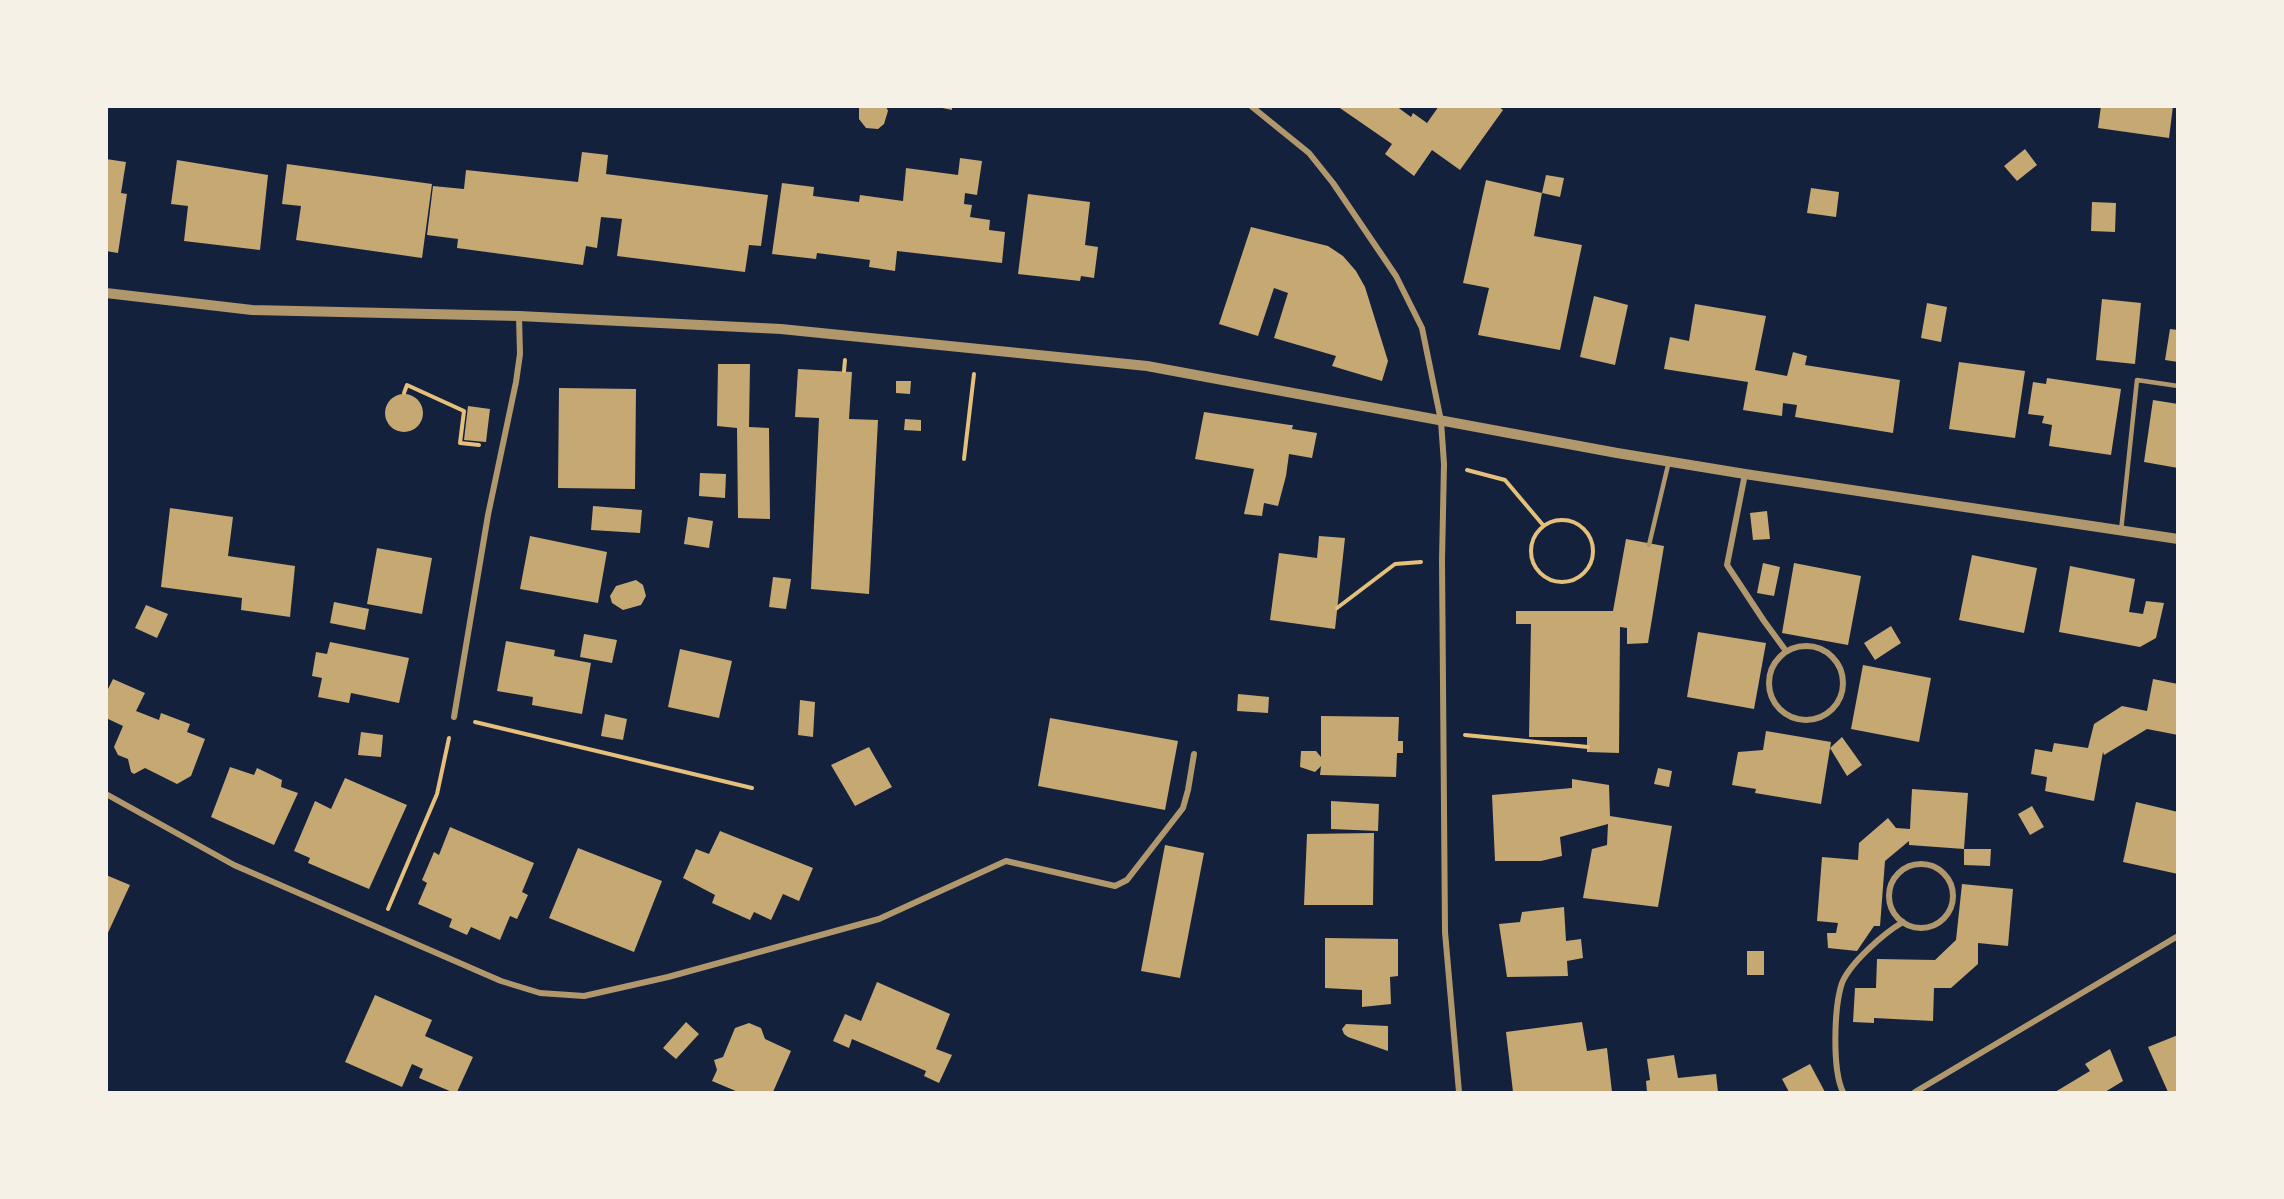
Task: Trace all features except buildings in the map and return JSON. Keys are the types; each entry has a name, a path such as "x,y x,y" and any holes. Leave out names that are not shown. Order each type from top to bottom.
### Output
{"street":[{"path":"1251,106 1309,153 1333,183 1396,276 1422,328 1441,421 1444,464 1442,560 1445,932 1459,1092"},
{"path":"106,293 252,310 519,316 781,329 1147,366 1441,421 1745,474 2178,539"},
{"path":"454,717 488,515 517,373 520,354 519,316"},
{"path":"1745,474 1727,565 1786,651"},
{"path":"1803,645 1819,648 1833,657 1842,671 1843,688 1837,704 1825,715 1803,720 1791,717 1782,711 1773,700 1769,687 1770,673 1776,660 1786,651 1803,645"},
{"path":"106,794 234,865 501,981 540,993 584,996 668,977 879,919 1006,861 1115,886 1127,880 1183,808 1194,754"},
{"path":"1916,865 1928,865 1940,870 1949,880 1953,891 1952,904 1947,915 1938,924 1926,928 1914,928 1903,922 1894,913 1890,902 1890,889 1895,878 1904,869 1916,865"},
{"path":"1843,1092 1836,1064 1837,1018 1842,982 1863,954 1892,928 1903,922"},
{"path":"1915,1092 2178,936"}],"lane":[{"path":"2121,531 2137,380 2178,386"},
{"path":"1649,545 1669,461"}],"path":[{"path":"964,459 977,349"},
{"path":"405,393 407,385 464,411 460,443 503,449"},
{"path":"1444,464 1505,480 1543,525"},
{"path":"1562,519 1581,525 1593,541 1593,561 1582,576 1563,583 1544,577 1532,561 1532,542 1543,525 1562,519"},
{"path":"1337,608 1395,564 1442,560"},
{"path":"380,929 437,794 454,717 752,788"},
{"path":"1444,732 1588,747"}]}
